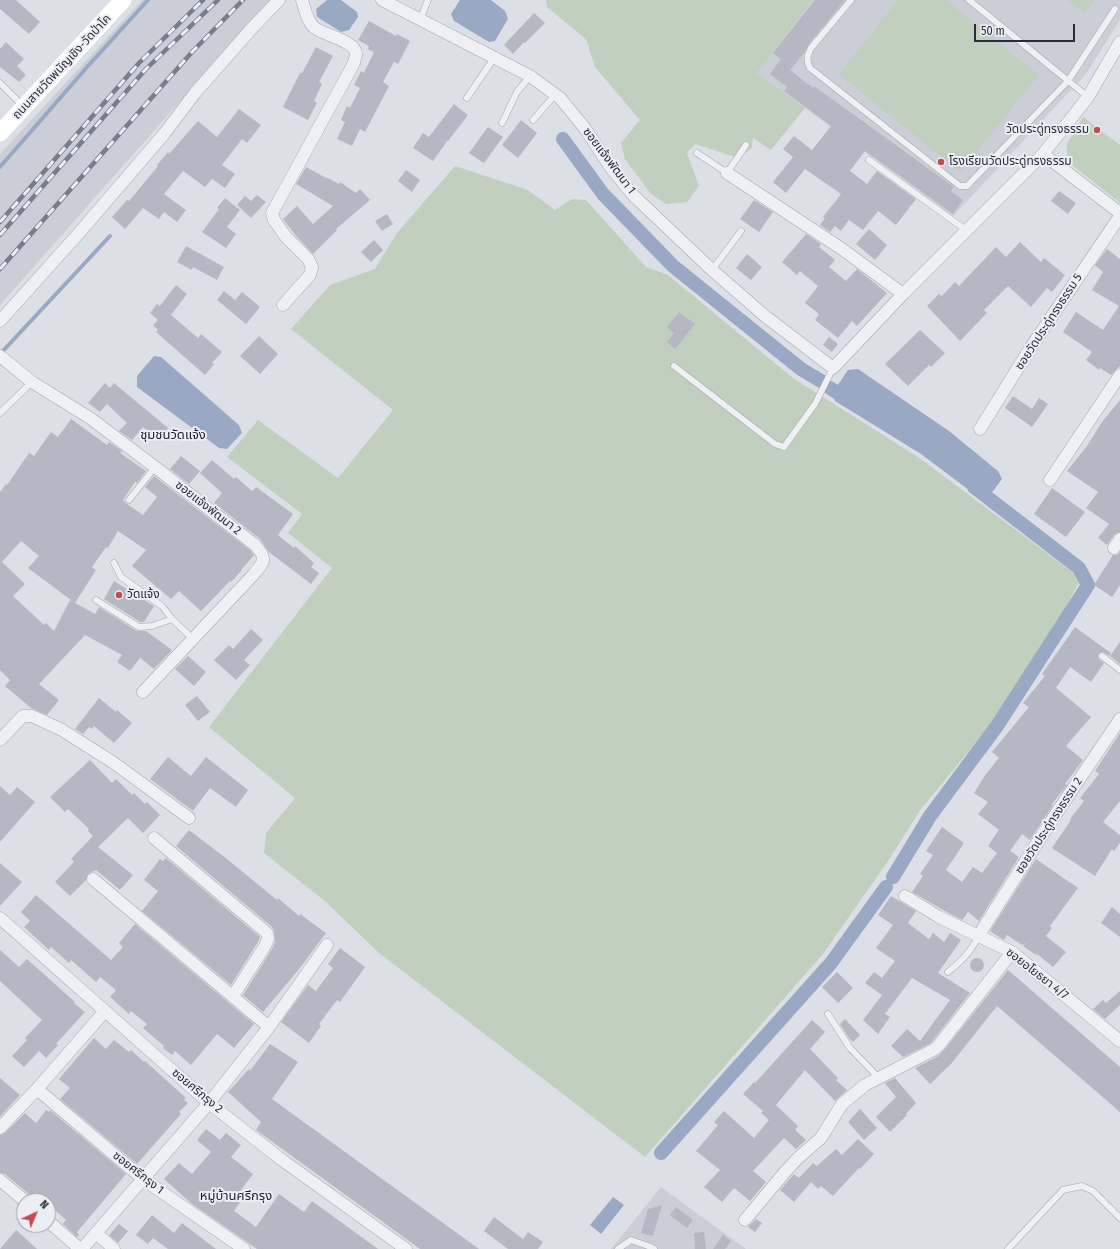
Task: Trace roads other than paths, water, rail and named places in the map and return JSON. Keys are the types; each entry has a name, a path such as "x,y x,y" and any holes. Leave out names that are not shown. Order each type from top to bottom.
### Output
{"main road":[{"name":"ถนนสายวัดพนัญเชิง-วัดป่าโค","path":"0,133 123,0"}],"street":[{"path":"0,321 79,233 164,134 195,93 253,27 280,0"},
{"path":"284,306 310,275 312,267 308,259 286,237 274,220 272,213 354,63 356,54 355,49 349,44 315,28 308,18 302,0"},
{"name":"ซอยแจ้งพัฒนา 1","path":"382,0 530,76 560,98 584,127 611,168 633,194 712,270 765,316 833,368"},
{"path":"833,368 903,294 1043,154 1088,97 1120,42"},
{"path":"1043,154 1120,213"},
{"path":"727,173 842,250 903,294"},
{"name":"ซอยวัดประดู่ทรงธรรม 5","path":"980,429 1031,347 1120,216"},
{"name":"ซอยแจ้งพัฒนา 2","path":"0,356 32,382 90,418 255,545 263,553 263,563 253,575 143,692"},
{"path":"1050,480 1120,375"},
{"path":"0,740 23,716 32,716 62,730 114,764 189,818"},
{"name":"ซอยวัดประดู่ทรงธรรม 2","path":"979,935 1051,821 1118,725"},
{"path":"154,838 266,933 268,938 265,946 232,996"},
{"path":"93,879 270,1027"},
{"name":"ซอยอโยธยา 4/7","path":"905,896 938,917 979,935 1012,952 1120,1041"},
{"name":"ซอยศรีกรุง 2","path":"0,918 104,1012 209,1103 282,1160 406,1249"},
{"path":"56,1228 81,1249 209,1103 270,1027 327,946"},
{"path":"744,1220 784,1172 821,1138 842,1104 865,1085 878,1077 935,1049 939,1045 1012,952"},
{"path":"0,1128 37,1089 104,1012"},
{"name":"ซอยศรีกรุง 1","path":"37,1089 143,1179 244,1249"},
{"path":"0,1180 16,1194"},
{"path":"96,1233 114,1249"}],"lane":[{"path":"420,20 428,0"},
{"path":"851,0 811,48 806,61 810,68 960,186 967,186 1068,80 1115,9"},
{"path":"969,0 1088,97"},
{"path":"467,98 494,58"},
{"path":"502,124 516,92 530,76"},
{"path":"0,83 24,107"},
{"path":"533,120 555,95"},
{"path":"697,153 727,173 746,145"},
{"path":"869,160 966,230"},
{"path":"712,270 741,231"},
{"path":"674,366 774,444 784,448 815,404 833,368"},
{"path":"0,413 32,382"},
{"path":"129,500 155,467"},
{"path":"114,563 121,577 162,606 172,619 192,639"},
{"path":"96,600 139,627 152,626 172,619"},
{"path":"1102,656 1120,670"},
{"path":"948,972 962,961 979,935"},
{"path":"828,1014 850,1048 878,1077"},
{"path":"1008,1249 1063,1190 1082,1186 1092,1191 1120,1218"},
{"path":"618,1249 631,1240 654,1249"}],"water":[{"path":"327,0 341,0 357,12 358,17 349,30 341,32 317,17 316,9"},
{"path":"460,0 491,0 505,11 508,19 495,41 489,42 454,21 451,14"},
{"path":"154,356 161,357 239,425 242,433 227,449 219,448 137,387 137,376"},
{"path":"858,369 949,431 998,471 1002,479 987,499 982,500 921,454 835,401 833,392 848,370"},
{"path":"613,1197 624,1205 601,1234 590,1225"}],"waterway":[{"path":"0,167 148,0"},
{"path":"563,139 603,194 673,266 801,369 821,381"},
{"path":"2,352 110,236"},
{"path":"830,388 850,401"},
{"path":"893,877 930,816 997,726 1088,585 1079,568 974,487"},
{"path":"661,1153 831,963 886,887"}],"railway":[{"path":"0,222 139,63 203,0"},
{"path":"0,235 146,69 218,0"},
{"path":"0,269 193,51 243,0"}],"place":[{"name":"วัดประดู่ทรงธรรม","path":"1097,130"},
{"name":"โรงเรียนวัดประดู่ทรงธรรม","path":"941,162"},
{"name":"วัดแจ้ง","path":"119,595"}],"district":[{"name":"ชุมชนวัดแจ้ง","path":"173,435"},
{"name":"หมู่บ้านศรีกรุง","path":"236,1196"}]}
